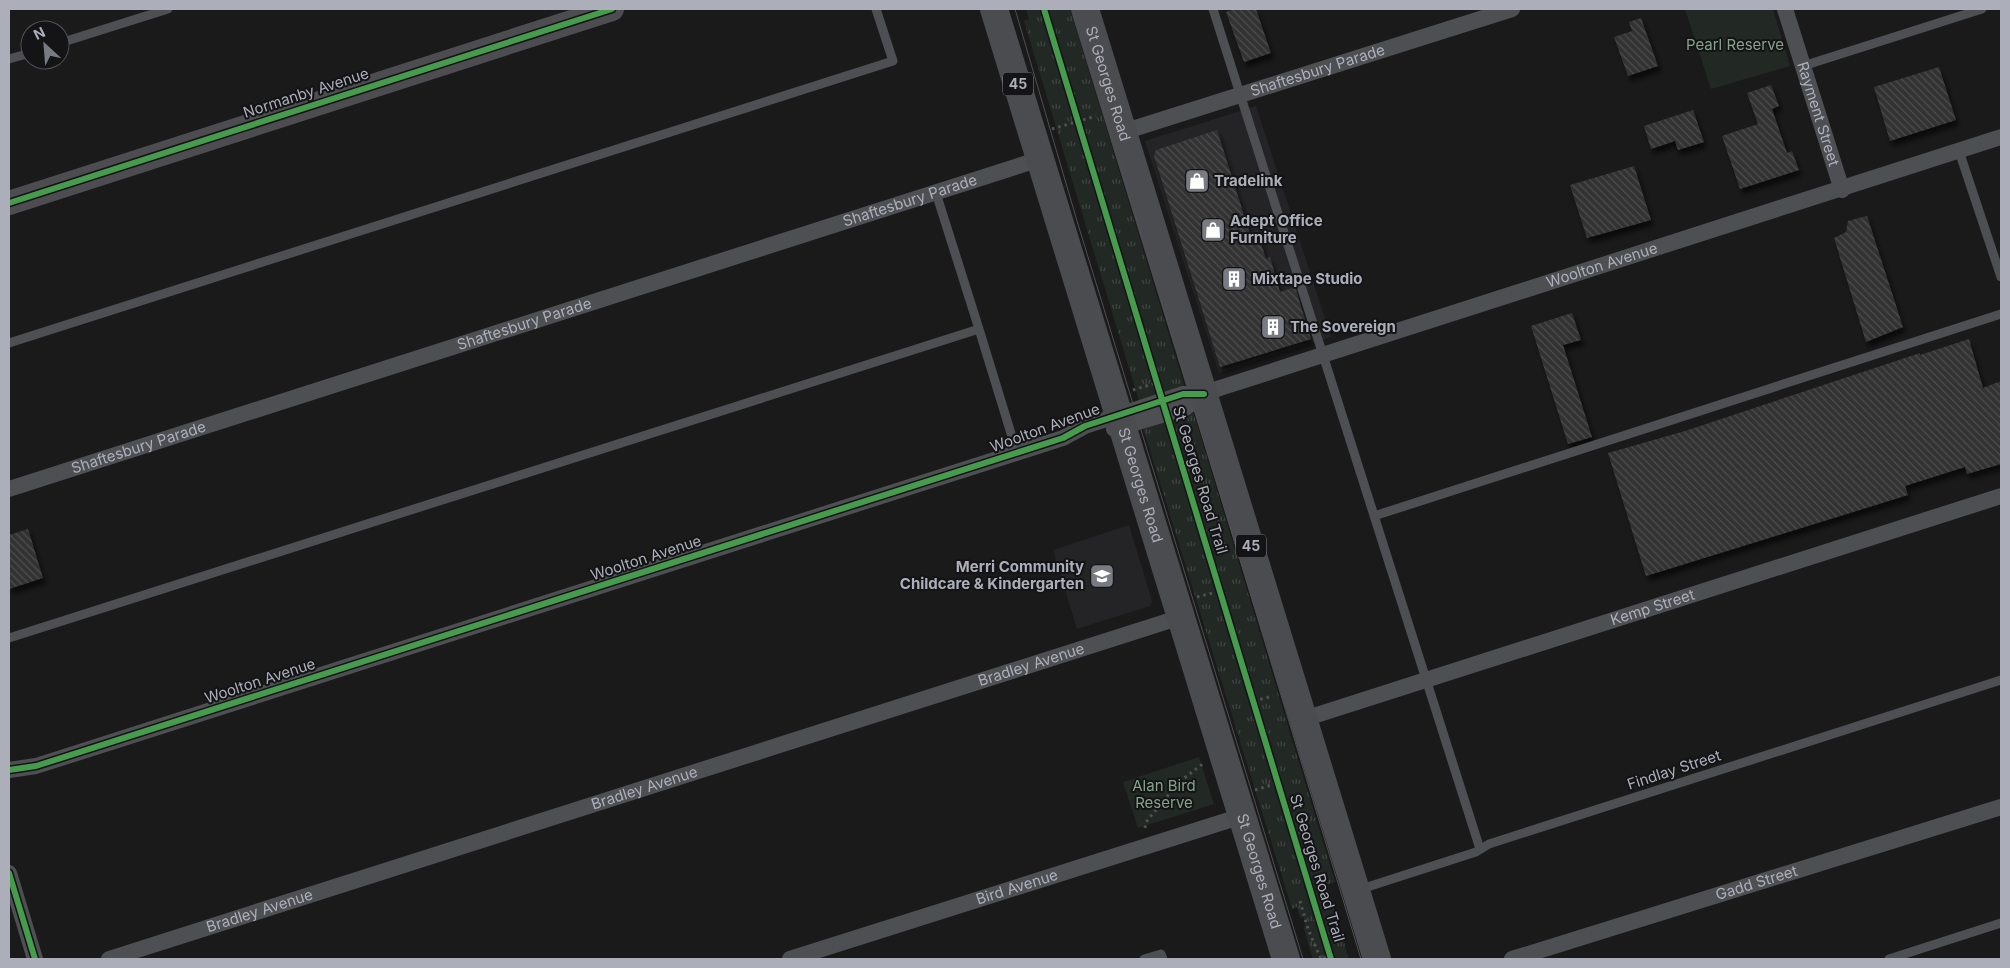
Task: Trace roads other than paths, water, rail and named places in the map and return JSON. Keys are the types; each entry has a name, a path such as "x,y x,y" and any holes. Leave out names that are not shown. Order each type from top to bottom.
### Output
{"highway":[{"name":"St Georges Road","path":"994,9 1286,959"},
{"name":"St Georges Road","path":"1086,9 1377,959"}],"main road":[{"name":"Normanby Avenue","path":"9,202 612,9"}],"street":[{"name":"Shaftesbury Parade","path":"1120,121 1240,96 1512,9"},
{"name":"Rayment Street","path":"1785,9 1842,190"},
{"name":"Woolton Avenue","path":"1119,413 1185,408 1204,394 1842,190 2001,137"},
{"name":"Shaftesbury Parade","path":"9,489 936,193 1036,148"},
{"name":"Woolton Avenue","path":"9,770 36,766 1063,438 1091,435 1119,413 1187,393 1204,394"},
{"name":"Kemp Street","path":"1304,719 2001,496"},
{"name":"Bradley Avenue","path":"109,959 1181,617"},
{"name":"Woolton Avenue","path":"9,781 36,766"},
{"name":"Gadd Street","path":"1512,959 2001,807"},
{"name":"Bird Avenue","path":"790,959 1242,816"},
{"path":"9,873 35,959"}],"lane":[{"path":"70,40 168,9"},
{"path":"9,344 893,61 876,9"},
{"path":"1212,9 1480,849"},
{"path":"1803,66 1982,9"},
{"path":"1959,151 2001,277"},
{"path":"936,193 1017,453"},
{"path":"1374,516 2001,314"},
{"path":"9,638 979,329"},
{"name":"Findlay Street","path":"1356,891 1480,849 1489,844 2001,680"},
{"path":"1889,959 2001,923"},
{"path":"1144,959 1161,954 1163,959"}],"tram line":[{"path":"1015,9 1077,221 1303,959"},
{"path":"1073,9 1361,959"}],"place":[{"name":"Tradelink","path":"1197,181"},
{"name":"Adept Office Furniture","path":"1213,230"},
{"name":"Mixtape Studio","path":"1234,279"},
{"name":"The Sovereign","path":"1273,327"},
{"name":"Merri Community Childcare & Kindergarten","path":"1102,576"}],"park label":[{"name":"Pearl Reserve","path":"1735,45"},
{"name":"Alan Bird Reserve","path":"1164,794"}]}
